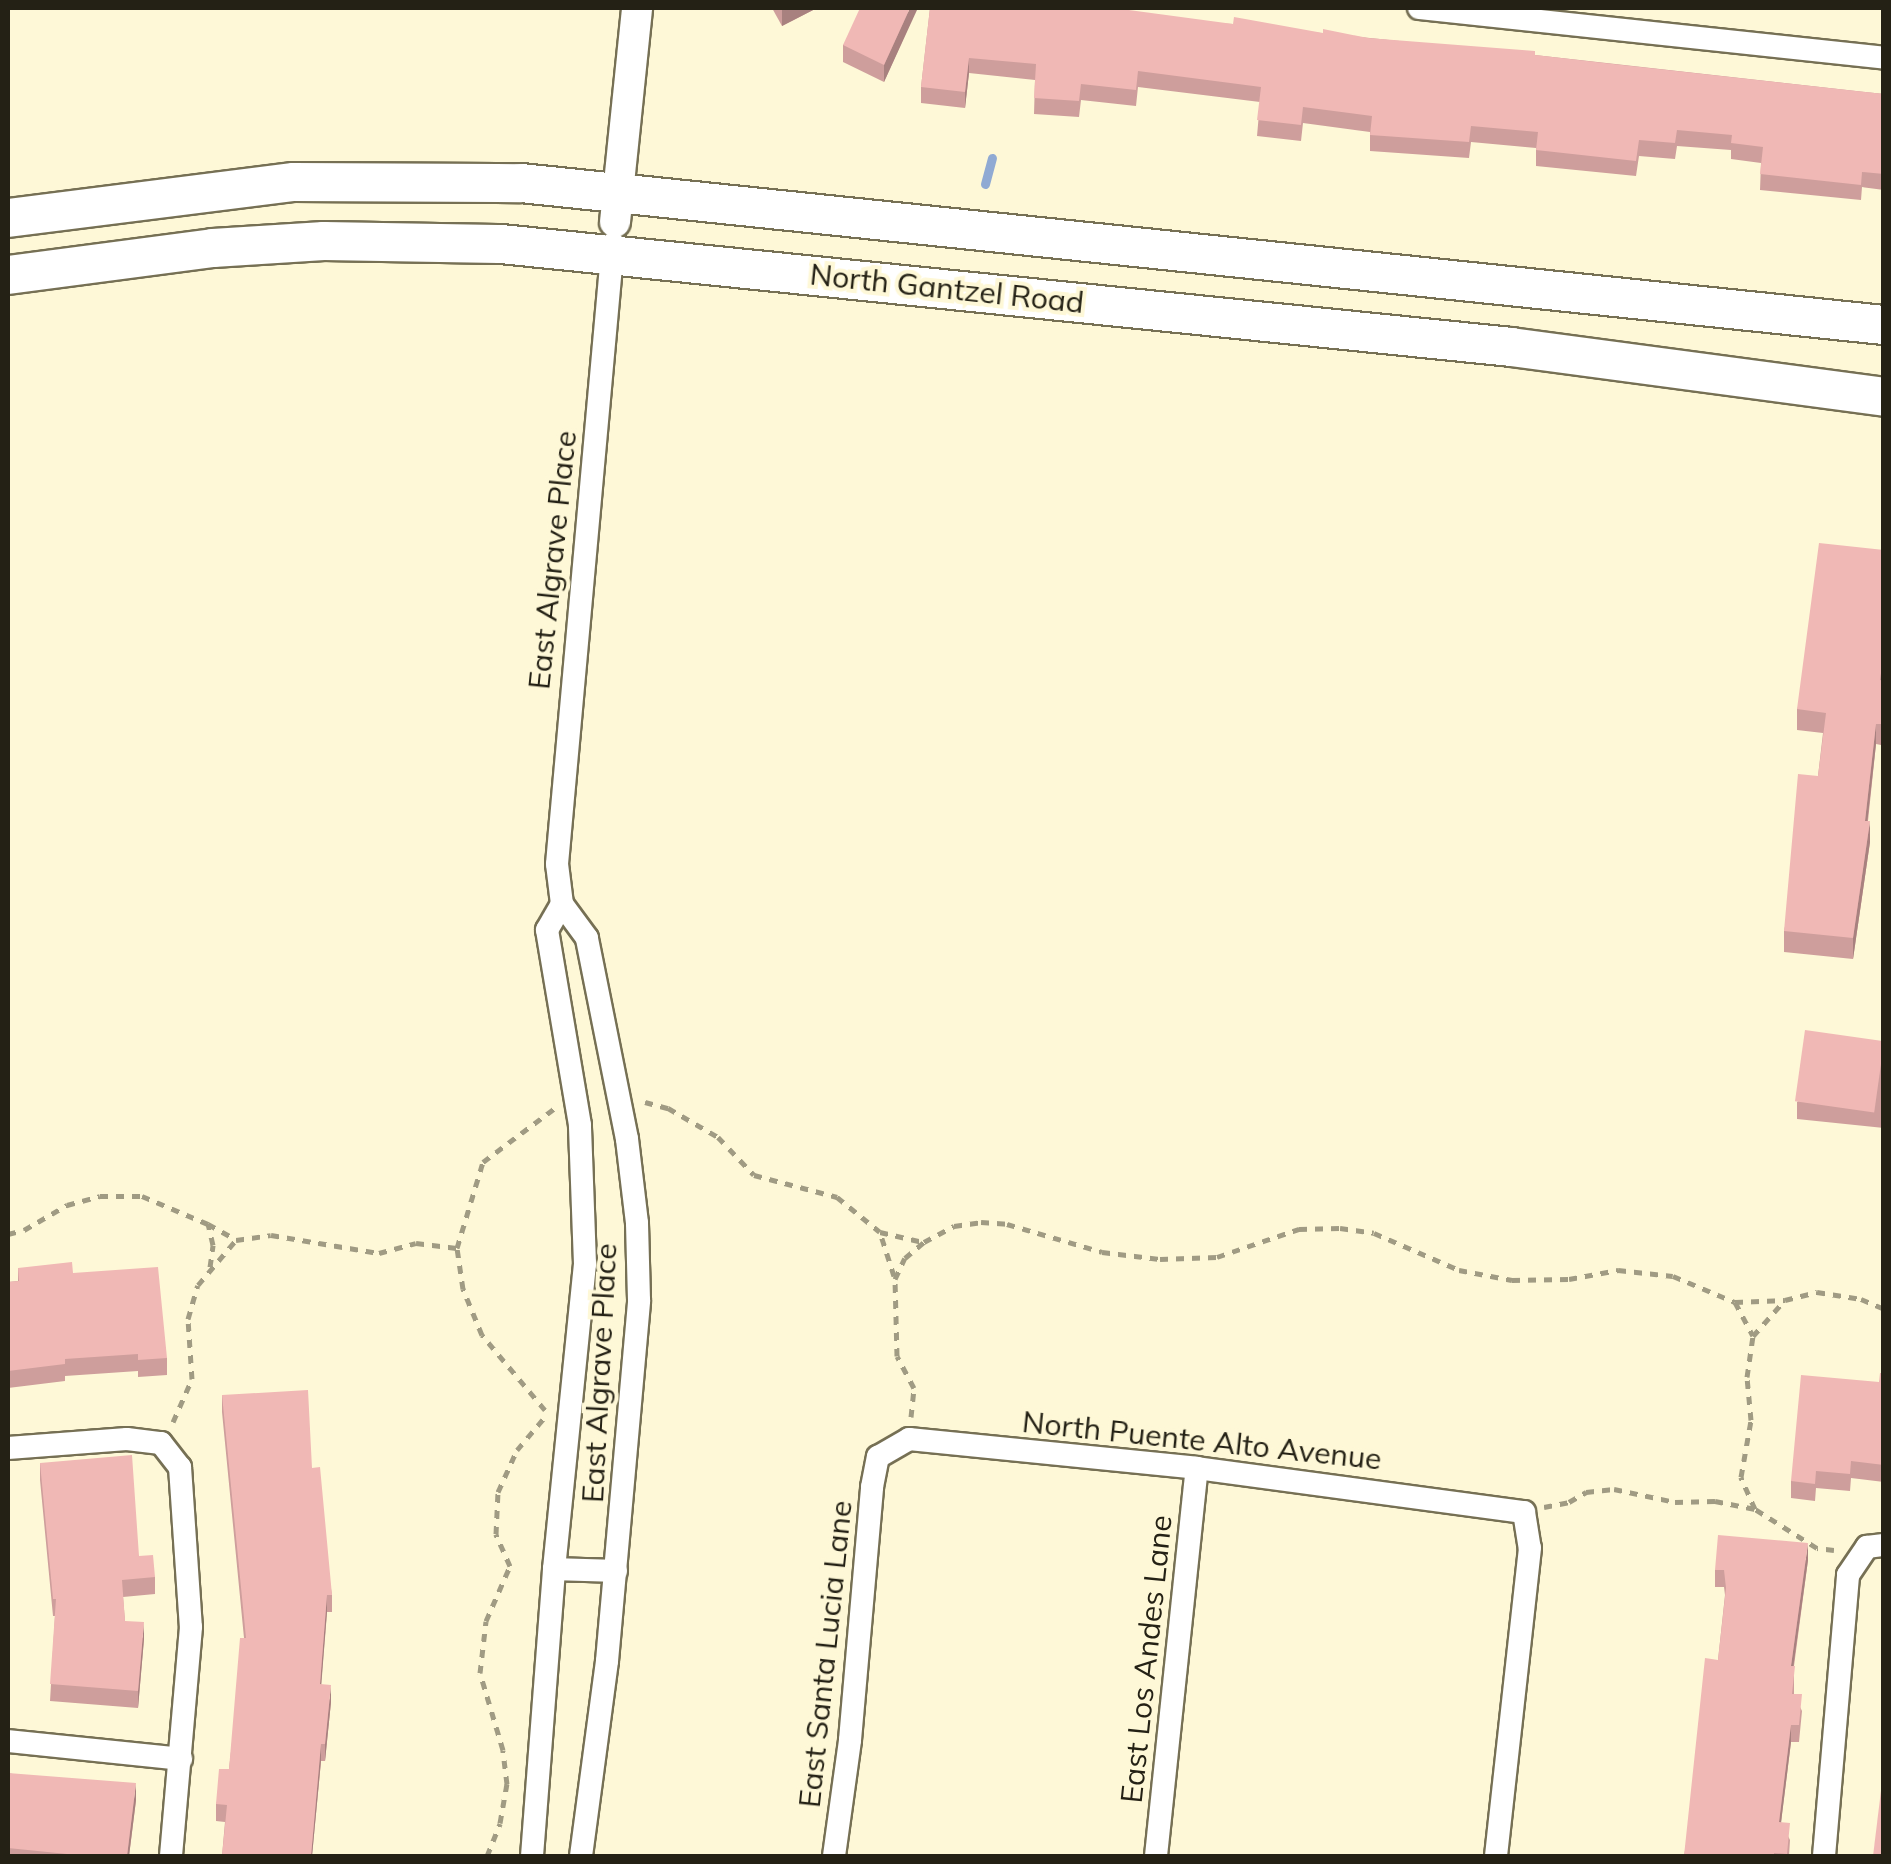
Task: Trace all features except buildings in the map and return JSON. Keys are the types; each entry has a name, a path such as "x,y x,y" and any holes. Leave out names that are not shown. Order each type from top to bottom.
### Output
{"main road":[{"name":"North Gantzel Road","path":"8,218 294,182 442,180 615,222 1884,397"},
{"name":"North Gantzel Road","path":"8,275 213,248 417,240 615,222 1884,325"}],"street":[{"path":"615,222 637,8"},
{"path":"1419,8 1600,18 1884,58"},
{"name":"East Algrave Place","path":"581,1856 616,1571 638,1316 637,1224 627,1139 586,938 562,904 557,864 561,784 615,222"},
{"name":"East Algrave Place","path":"532,1856 554,1569 582,1313 586,1210 580,1125 547,930 562,904"},
{"path":"8,1448 127,1439 161,1443 180,1467 188,1536 191,1627 171,1856"},
{"name":"East Santa Lucia Lane","path":"834,1856 878,1458 909,1439"},
{"name":"North Puente Alto Avenue","path":"909,1439 1196,1468 1524,1512"},
{"name":"East Los Andes Lane","path":"1156,1856 1196,1468"},
{"path":"1496,1856 1530,1548 1524,1512"},
{"path":"1824,1856 1848,1575 1875,1546"},
{"path":"554,1569 616,1571"},
{"path":"8,1742 180,1759"}],"path":[{"path":"8,1234 24,1230 68,1205 100,1196 142,1196 236,1240 271,1235 379,1253 416,1243 458,1248"},
{"path":"208,1224 213,1245 209,1270"},
{"path":"894,1278 904,1258 954,1226 1007,1224 1102,1252 1160,1259 1218,1257 1299,1229 1340,1228 1374,1232 1459,1270 1512,1280 1570,1279 1618,1270 1672,1276 1735,1302 1785,1300 1817,1292 1861,1299 1884,1310"},
{"path":"909,1439 914,1388 896,1356 894,1278 880,1232 924,1242"},
{"path":"161,1443 192,1379 188,1319 198,1285 236,1240"},
{"path":"1755,1509 1741,1477 1751,1420 1747,1377 1753,1336 1785,1300"},
{"path":"1735,1302 1753,1336"},
{"path":"1524,1512 1569,1502 1586,1492 1614,1490 1675,1502 1715,1501 1755,1509 1817,1548 1875,1546"}],"waterway":[{"path":"985,184 992,158"}]}
